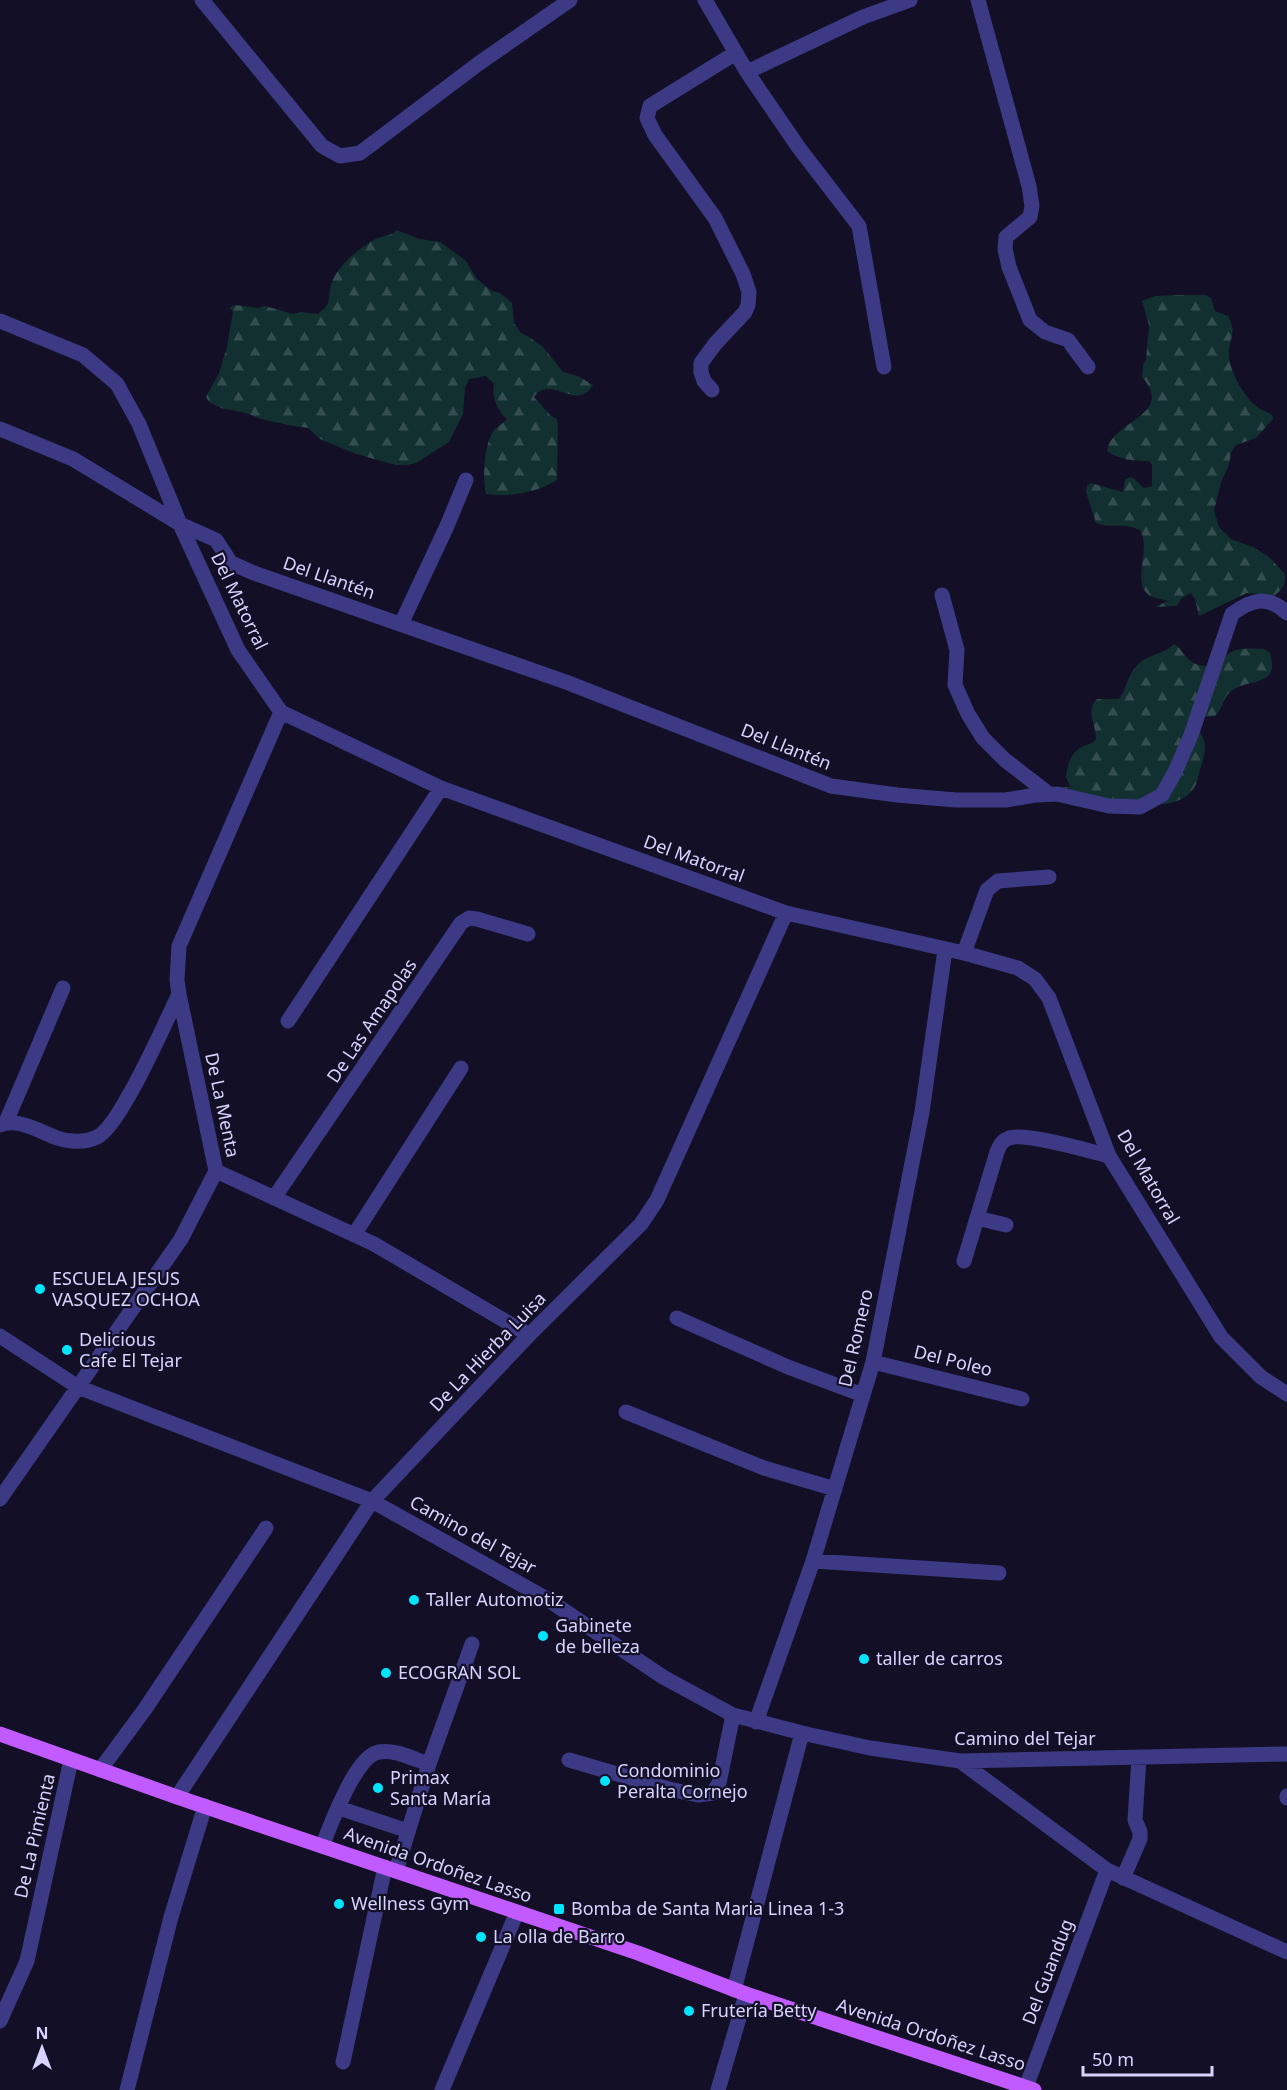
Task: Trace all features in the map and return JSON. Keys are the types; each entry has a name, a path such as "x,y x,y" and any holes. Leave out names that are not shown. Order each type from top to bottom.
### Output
{"main road":[{"name":"Avenida Ordoñez Lasso","path":"0,1734 177,1797 638,1953 740,1992 1030,2089"}],"street":[{"path":"202,0 322,146 340,156 360,153 478,64 570,0"},
{"path":"705,0 734,54 792,138 859,226 884,367"},
{"path":"747,72 863,17 910,0"},
{"path":"978,0 1029,186 1032,206 1030,217 1006,237 1005,249 1009,267 1030,320 1045,332 1068,340 1088,367"},
{"path":"712,390 704,381 701,363 715,344 745,312 749,292 743,274 715,218 655,135 648,118 650,106 734,54"},
{"name":"Del Matorral","path":"0,321 83,355 117,384 139,424 180,524 238,650 281,712 441,788 786,913 964,953 1018,968 1035,979 1049,998 1109,1156 1221,1337 1261,1377 1287,1394"},
{"path":"0,429 73,459 180,524"},
{"path":"401,624 466,480"},
{"name":"Del Llantén","path":"180,524 216,540 231,563 242,568 577,686 831,786 956,800 1006,800 1049,794 1109,806 1140,807 1162,795 1191,735 1232,614 1246,603 1261,600 1281,608 1287,614"},
{"path":"942,595 957,650 955,685 968,714 983,738 1005,760 1049,794"},
{"name":"De La Menta","path":"0,1499 181,1239 216,1171 179,994 177,980 179,946 281,712"},
{"path":"288,1022 441,788"},
{"path":"964,953 987,890 998,881 1049,877"},
{"name":"De La Hierba Luisa","path":"177,1797 372,1501 530,1335 641,1224 657,1200 786,913"},
{"name":"De Las Amapolas","path":"274,1198 461,922 469,918 477,919 528,934"},
{"name":"Del Romero","path":"756,1722 813,1561 873,1362 922,1112 945,950"},
{"path":"63,988 3,1124 26,1126 59,1139 81,1142 99,1137 114,1122 149,1058 179,994"},
{"path":"354,1235 461,1068"},
{"path":"964,1261 996,1152 1006,1139 1024,1137 1109,1156"},
{"path":"216,1171 375,1244 530,1335"},
{"path":"976,1218 1006,1225"},
{"path":"677,1318 788,1367 863,1395"},
{"name":"Camino del Tejar","path":"0,1336 78,1387 372,1501 547,1599 663,1677 733,1715 870,1748 960,1761 1287,1754"},
{"name":"Del Poleo","path":"873,1362 1022,1399"},
{"path":"626,1412 764,1468 835,1489"},
{"path":"100,1770 145,1709 266,1528"},
{"path":"813,1561 999,1573"},
{"path":"343,2062 390,1869 408,1831 429,1764 472,1644"},
{"path":"569,1760 669,1789 698,1795 713,1793 719,1783 733,1715"},
{"path":"718,2090 802,1733"},
{"path":"322,1846 351,1783 365,1760 376,1752 390,1752 429,1764"},
{"path":"1124,1878 1140,1839 1135,1820 1139,1758"},
{"name":"De La Pimienta","path":"0,2021 27,1961 72,1760"},
{"path":"960,1761 1107,1870 1287,1952"},
{"path":"127,2090 171,1917 205,1806"},
{"path":"339,1808 408,1831"},
{"name":"Del Guandug","path":"1030,2089 1107,1870"},
{"path":"442,2090 517,1912"}],"green space":[{"path":"396,230 420,239 440,242 465,260 477,279 512,303 514,323 521,333 543,347 563,372 578,376 593,385 587,393 579,395 548,389 534,397 551,416 557,419 557,480 523,493 486,494 484,469 489,441 496,428 507,419 496,403 494,384 486,376 469,379 465,388 463,414 449,442 416,463 407,465 396,465 356,454 320,439 308,428 261,419 246,413 221,408 209,402 206,397 219,373 227,347 233,311 229,308 235,305 258,308 265,306 293,314 301,312 318,314 328,304 331,285 342,266 366,245"},
{"path":"1206,295 1211,298 1215,311 1228,316 1233,331 1229,359 1234,376 1254,405 1272,415 1273,419 1256,438 1236,445 1221,482 1214,511 1219,527 1231,539 1253,547 1269,557 1285,574 1284,584 1273,596 1247,593 1199,616 1195,599 1191,593 1182,598 1177,606 1155,607 1168,601 1152,597 1144,590 1141,575 1144,547 1140,530 1128,526 1106,526 1096,523 1086,492 1087,485 1091,483 1123,492 1125,479 1132,477 1144,488 1152,486 1152,465 1149,461 1122,458 1107,451 1111,441 1147,409 1151,401 1150,390 1142,377 1149,325 1142,301 1155,296"},
{"path":"1174,644 1191,661 1201,665 1214,664 1239,649 1264,649 1270,653 1272,664 1271,672 1267,677 1237,687 1225,698 1215,716 1203,717 1197,729 1205,742 1205,752 1196,784 1187,796 1172,802 1154,805 1134,804 1062,787 1073,787 1070,786 1066,777 1072,756 1078,749 1096,739 1091,713 1097,699 1119,699 1138,664"}],"place":[{"name":"ESCUELA JESUS VASQUEZ OCHOA","path":"40,1289"},
{"name":"Delicious Cafe El Tejar","path":"67,1350"},
{"name":"Taller Automotiz","path":"414,1600"},
{"name":"Gabinete de belleza","path":"543,1636"},
{"name":"taller de carros","path":"864,1659"},
{"name":"ECOGRAN SOL","path":"386,1673"},
{"name":"Condominio Peralta Cornejo","path":"605,1781"},
{"name":"Primax Santa María","path":"378,1788"},
{"name":"Wellness Gym","path":"339,1904"},
{"name":"Bomba de Santa Maria Linea 1-3","path":"559,1909"},
{"name":"La olla de Barro","path":"481,1937"},
{"name":"Frutería Betty","path":"689,2011"}]}
